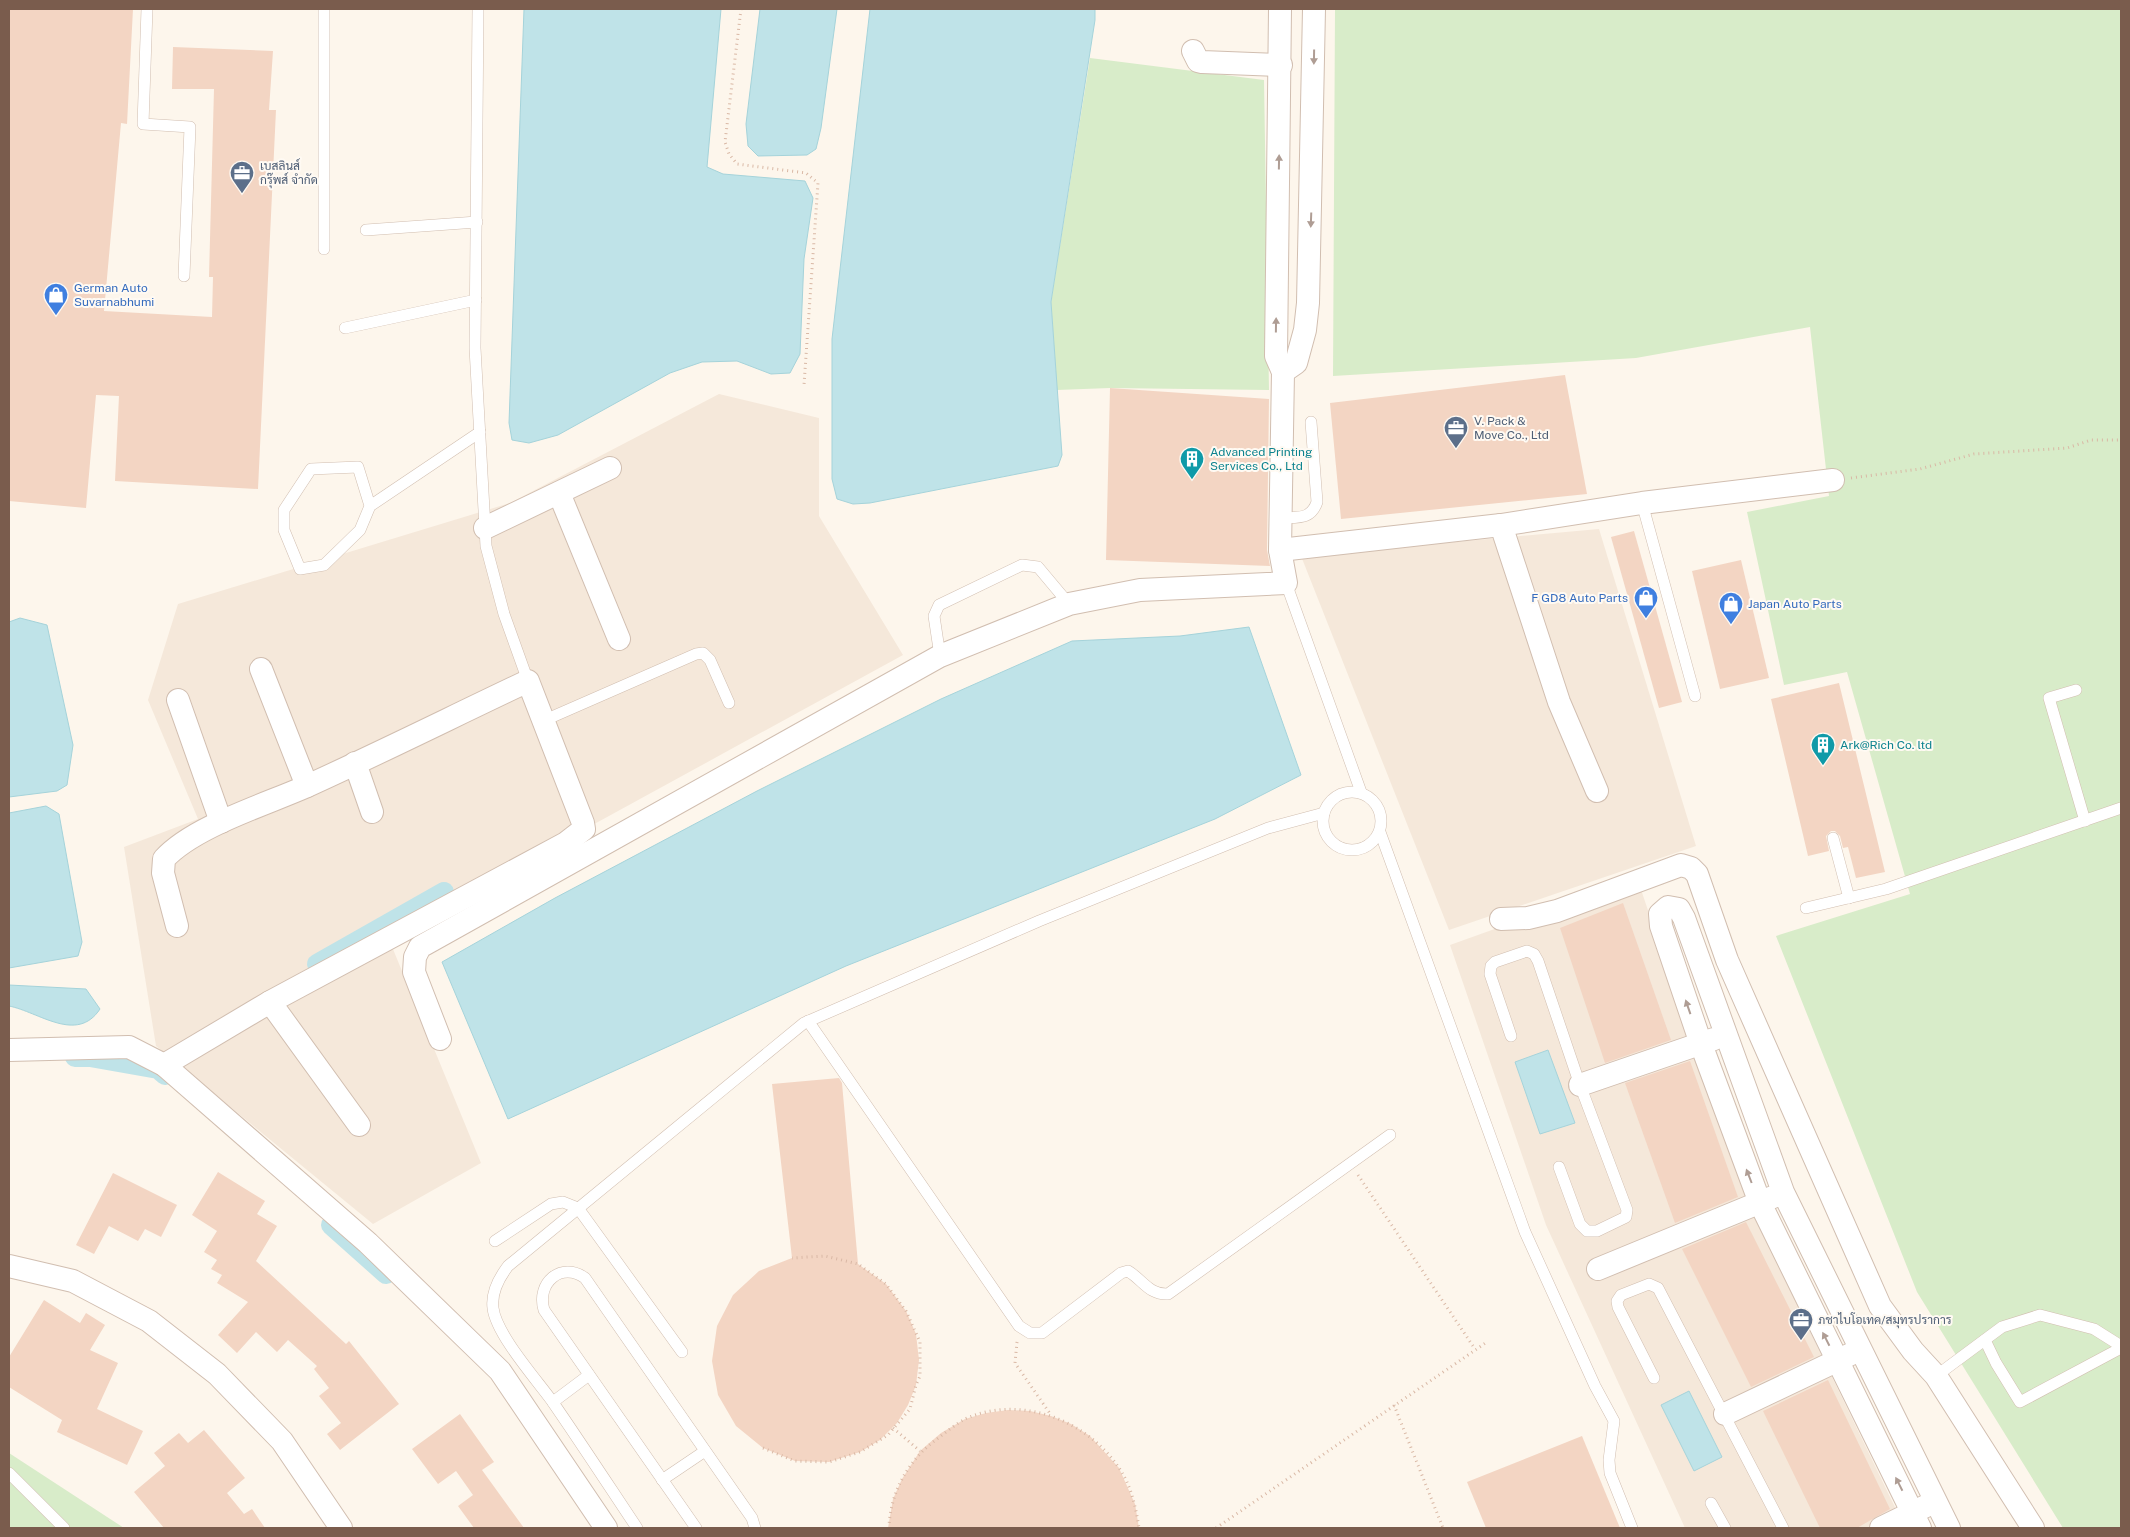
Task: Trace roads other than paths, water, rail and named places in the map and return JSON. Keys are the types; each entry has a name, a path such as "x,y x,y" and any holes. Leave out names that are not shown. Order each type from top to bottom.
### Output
{"street":[{"path":"440,1040 414,972 414,957 420,947 940,656 1069,604 1140,590 1286,583 1280,550 1283,372 1276,356 1281,65 1280,9"},
{"path":"1283,372 1296,363 1306,330 1314,9"},
{"path":"1192,51 1198,61 1202,62 1281,65"},
{"path":"485,528 610,468"},
{"path":"1280,550 1501,526 1642,503 1833,480"},
{"path":"559,493 619,639"},
{"path":"1501,526 1559,702 1597,791"},
{"path":"261,669 306,786"},
{"path":"160,1063 557,848 584,829 528,682 306,786 222,822 174,848 164,859 163,873 178,926"},
{"path":"178,700 222,822"},
{"path":"355,763 372,812"},
{"path":"1501,919 1528,918 1557,911 1681,865 1691,868 1697,874 1727,960 1880,1306 1913,1351 1936,1376 2034,1528"},
{"path":"1917,1520 1760,1203 1701,1044 1659,920 1660,914 1668,907 1679,909 1682,913 1728,1034 1783,1192 1949,1528"},
{"path":"270,1002 359,1125"},
{"path":"1580,1085 1728,1034"},
{"path":"9,1050 129,1048 160,1063 368,1243 500,1371 606,1528"},
{"path":"1598,1269 1783,1192"},
{"path":"9,1266 74,1281 149,1321 217,1374 282,1441 341,1528"},
{"path":"1725,1414 1860,1349"},
{"path":"1881,1528 1917,1520 1936,1501"}],"lane":[{"path":"147,9 143,124 190,126 184,276"},
{"path":"324,9 324,250"},
{"path":"478,9 478,222 475,348 486,546 504,614 528,682"},
{"path":"366,230 478,222"},
{"path":"345,328 476,300"},
{"path":"1281,518 1309,515 1314,512 1317,502 1311,422"},
{"path":"370,506 358,467 311,469 284,510 284,530 300,569 324,565 360,530 370,506 480,432"},
{"path":"1642,503 1694,696"},
{"path":"940,656 934,616 939,605 1022,565 1038,568 1069,604"},
{"path":"1286,583 1361,792"},
{"path":"544,720 696,654 703,653 710,660 729,703"},
{"path":"2076,690 2048,698 2085,821"},
{"path":"1380,832 1367,847 1347,850 1330,840 1325,831 1324,813 1334,797 1352,791 1361,792 1370,797 1380,812 1380,832 1525,1232 1595,1386 1613,1418 1615,1428 1609,1460 1610,1473 1632,1528"},
{"path":"1806,908 1886,889 2121,808"},
{"path":"637,1528 500,1328 493,1308 493,1298 499,1280 508,1266 808,1021 1040,921 1268,828 1324,813"},
{"path":"1833,838 1849,898"},
{"path":"1511,1036 1490,974 1491,966 1495,962 1527,951 1534,954 1538,961 1580,1085 1627,1210 1626,1217 1596,1231 1586,1231 1580,1224 1559,1167"},
{"path":"808,1021 1019,1326 1030,1333 1042,1333 1121,1273 1128,1271 1150,1290 1161,1294 1168,1294 1390,1134"},
{"path":"495,1240 551,1204 563,1202 578,1208 682,1352"},
{"path":"696,1528 544,1310 541,1300 542,1291 547,1284 561,1273 578,1273 585,1278 752,1518 755,1528"},
{"path":"1654,1378 1618,1307 1617,1301 1621,1295 1650,1284 1658,1288 1783,1528"},
{"path":"1936,1376 1985,1340 2002,1328 2040,1315 2094,1330 2121,1347 2020,1402 1996,1363 1985,1340"},
{"path":"552,1402 589,1375"},
{"path":"662,1480 705,1450"},
{"path":"9,1473 64,1528"},
{"path":"1711,1503 1725,1528"}],"water":[{"path":"524,9 721,9 707,167 723,174 805,181 813,198 804,259 800,354 790,373 771,374 737,361 702,362 670,373 558,435 529,443 512,440 509,423"},
{"path":"760,9 837,9 821,128 816,149 807,155 758,156 748,146 746,124"},
{"path":"870,9 1095,9 1095,20 1051,302 1062,455 1058,466 870,503 853,504 837,499 832,479 832,339"},
{"path":"20,618 47,625 73,745 67,785 57,791 9,797 9,622"},
{"path":"1249,627 1301,775 1215,819 846,966 508,1119 442,962 555,898 757,791 941,699 1072,641 1180,636"},
{"path":"46,806 59,814 82,942 78,956 9,968 9,813"},
{"path":"9,985 86,989 100,1009 91,1019 80,1024 57,1023 9,1006"},
{"path":"1548,1050 1575,1123 1540,1134 1515,1062"},
{"path":"1689,1391 1722,1457 1694,1471 1661,1405"}],"waterway":[{"path":"317,964 444,892"},
{"path":"75,1057 90,1057 158,1069 165,1075"},
{"path":"331,1225 386,1274"}],"place":[{"name":"เบสลินส์ กรุ๊พส์ จำกัด","path":"242,194"},
{"name":"German Auto Suvarnabhumi","path":"56,316"},
{"name":"V. Pack & Move Co., Ltd","path":"1456,449"},
{"name":"Advanced Printing Services Co., Ltd","path":"1192,480"},
{"name":"F GD8 Auto Parts","path":"1646,619"},
{"name":"Japan Auto Parts","path":"1731,625"},
{"name":"Ark@Rich Co. ltd","path":"1823,766"},
{"name":"ภชาไบโอเทค/สมุทรปราการ","path":"1801,1341"}]}
